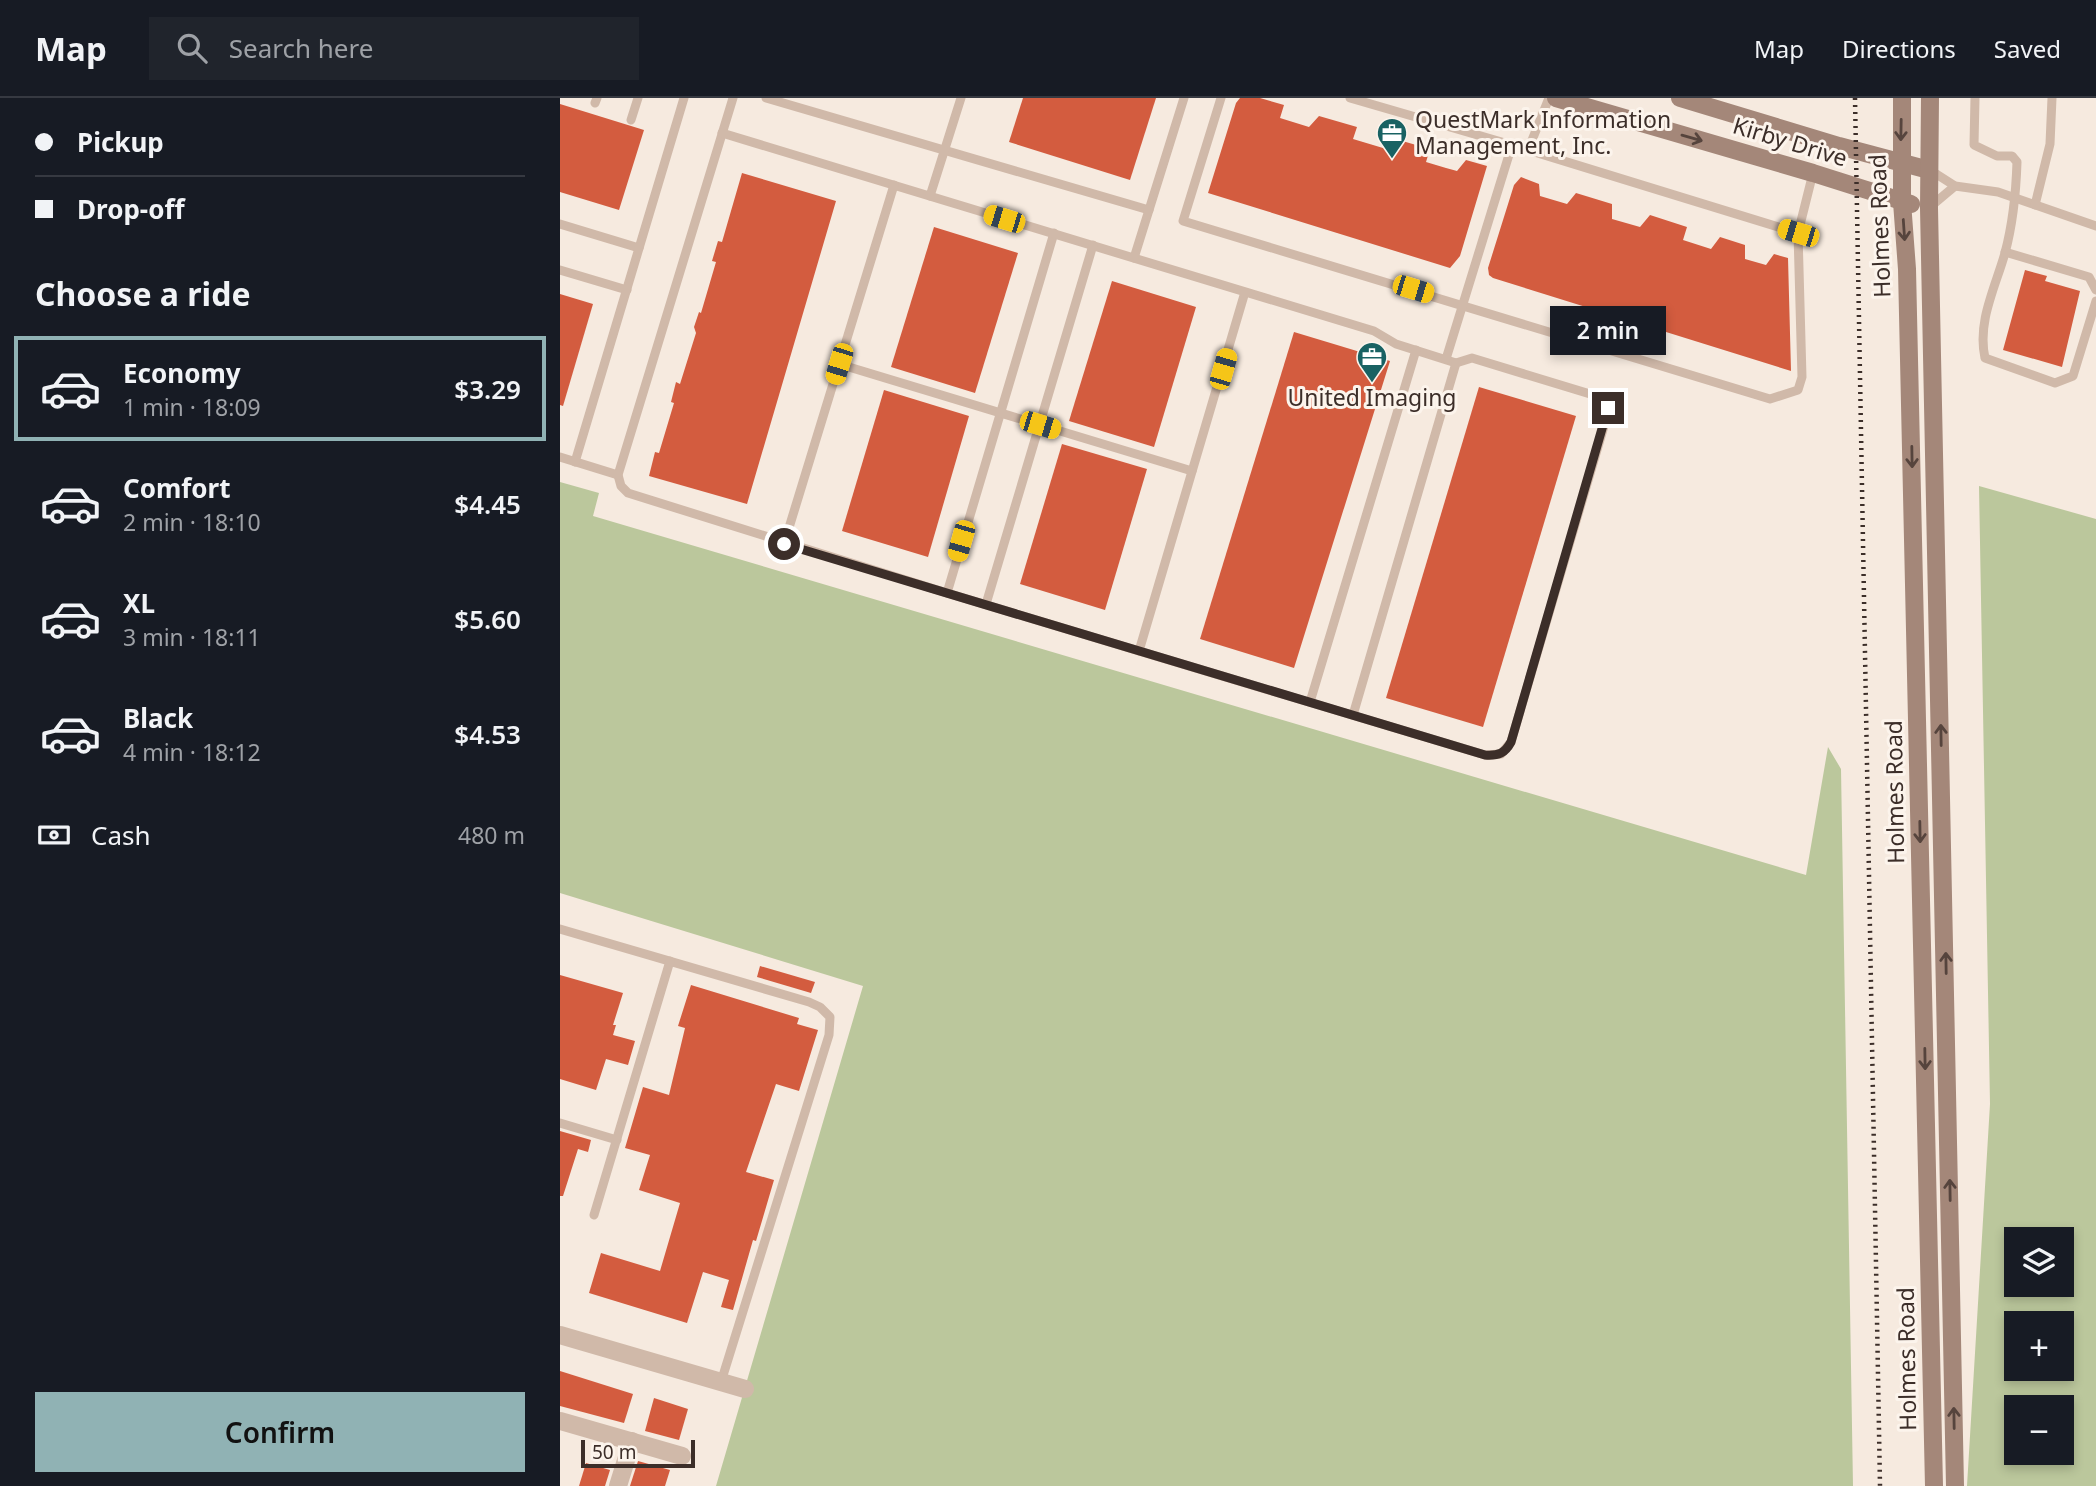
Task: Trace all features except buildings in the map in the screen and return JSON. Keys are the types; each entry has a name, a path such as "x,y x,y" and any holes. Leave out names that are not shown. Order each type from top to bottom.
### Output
{"main road":[{"name":"Kirby Drive","path":"1556,98 1929,208"},
{"name":"Kirby Drive","path":"1680,98 1929,170"},
{"name":"Holmes Road","path":"1902,98 1901,162 1908,310 1934,1486"},
{"name":"Holmes Road","path":"1930,98 1929,208 1955,1486"}],"street":[{"path":"560,1335 745,1389"},
{"path":"560,1421 682,1455"},
{"path":"618,1486 632,1441"}],"lane":[{"path":"631,120 638,98"},
{"path":"575,462 684,98"},
{"path":"722,133 1374,331 1396,344 1451,361 1472,358 1600,397 1608,408 1519,716 1507,749 1495,756 1485,755 784,544 628,493 621,486 618,475 722,133 733,98"},
{"path":"766,98 1149,210"},
{"path":"930,196 961,98"},
{"path":"1134,258 1184,98"},
{"path":"1221,98 1183,221 1770,398 1798,390 1802,377 1798,233 1813,173"},
{"path":"1350,98 1798,233"},
{"path":"1528,150 1549,98"},
{"path":"1975,98 1974,145 1997,156 2012,156 2017,162 2016,198 2005,252 1981,340 1985,358 2055,383 2073,376 2096,301"},
{"path":"2035,205 2050,144 2052,98"},
{"path":"1353,715 1451,361 1464,304 1512,145"},
{"path":"1929,170 1955,186 1998,192 2096,226"},
{"path":"784,544 894,185"},
{"path":"1929,208 1955,186"},
{"path":"560,224 639,248"},
{"path":"947,593 1054,233"},
{"path":"986,604 1093,245"},
{"path":"2005,252 2090,277 2096,290"},
{"path":"560,270 627,290"},
{"path":"1139,651 1245,292"},
{"path":"1310,702 1416,350"},
{"path":"839,364 1192,471"},
{"path":"560,457 618,475"},
{"path":"560,929 809,1002 820,1007 830,1017 829,1035 721,1382"},
{"path":"594,1215 670,961"},
{"path":"560,1123 617,1140"}],"green space":[{"path":"560,482 599,493 593,516 1806,875 1828,747 1841,769 1853,1486 716,1486 863,986 560,893"},
{"path":"1979,486 2096,519 2096,1486 1967,1486 1990,1104"}],"railway":[{"path":"1855,98 1880,1486"}],"place":[{"name":"QuestMark Information Management, Inc.","path":"1392,160"},
{"name":"United Imaging","path":"1372,384"}],"route":[{"path":"784,544 1495,756 1502,754 1511,742 1608,408"}]}
